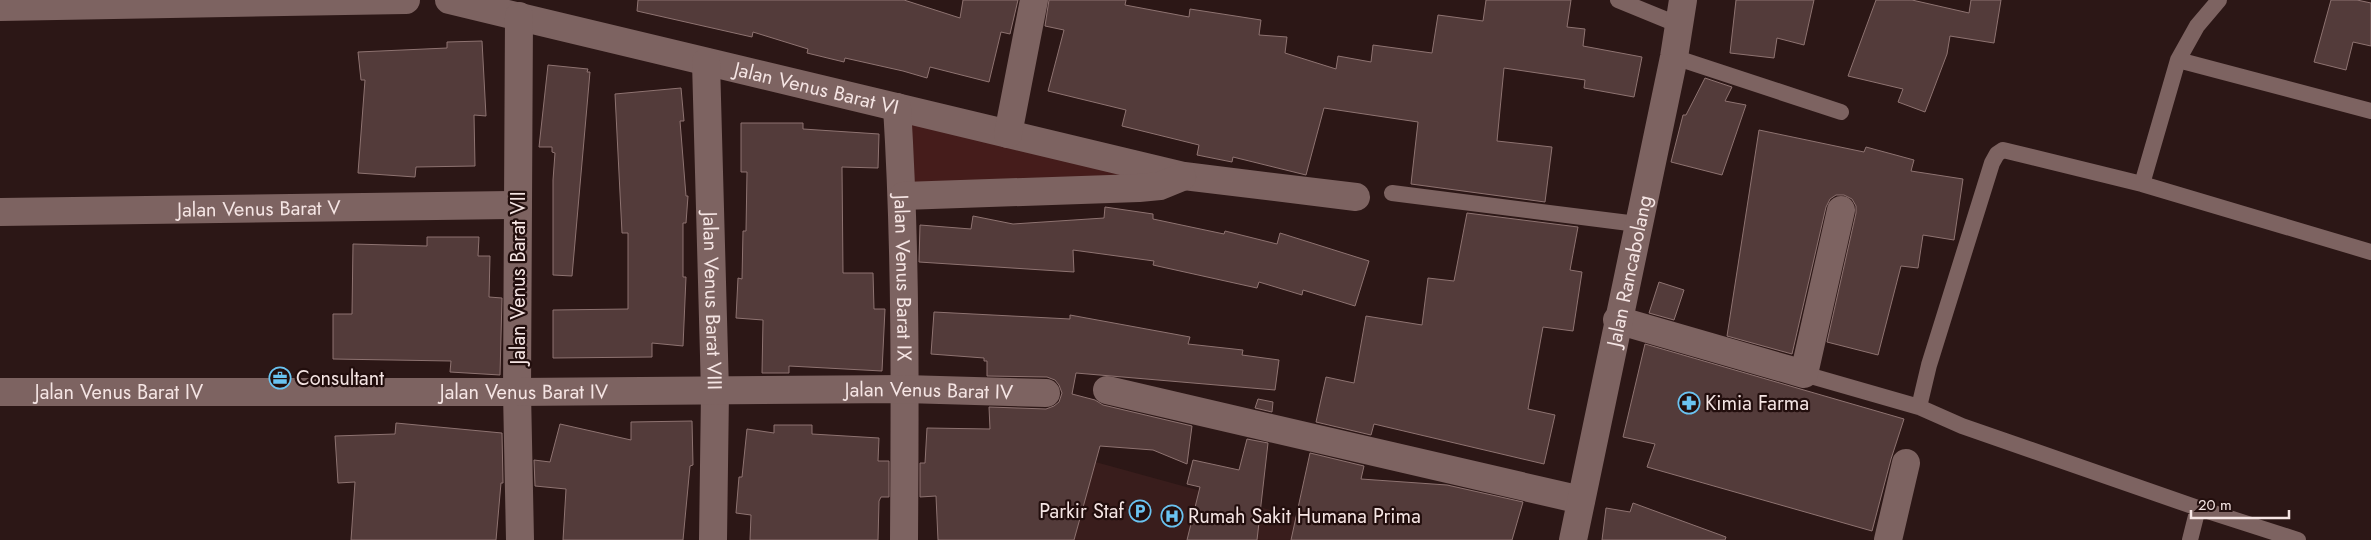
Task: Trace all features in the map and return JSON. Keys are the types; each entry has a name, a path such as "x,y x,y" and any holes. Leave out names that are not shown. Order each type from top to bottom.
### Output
{"street":[{"path":"0,7 406,0"},
{"name":"Jalan Venus Barat VI","path":"450,0 1184,176 1356,197"},
{"path":"1008,134 1034,0"},
{"name":"Jalan Rancabolang","path":"1573,540 1617,320 1674,57 1681,13"},
{"name":"Jalan Venus Barat VII","path":"518,16 517,392 520,540"},
{"name":"Jalan Venus Barat VIII","path":"706,62 715,392 712,540"},
{"name":"Jalan Venus Barat IX","path":"897,107 902,196 905,389 904,540"},
{"name":"Jalan Venus Barat VI","path":"902,196 1139,188 1160,186 1184,176"},
{"name":"Jalan Venus Barat V","path":"0,212 518,205"},
{"path":"1617,320 1804,374 1842,210"},
{"name":"Jalan Venus Barat IV","path":"0,392 715,392 905,389 1046,393"},
{"path":"1107,390 1581,500"},
{"path":"1888,540 1906,463"}],"lane":[{"path":"1618,0 1681,13"},
{"path":"2142,184 2178,60 2198,26 2219,0"},
{"path":"1674,57 1841,112"},
{"path":"2178,60 2371,111"},
{"path":"1920,407 1929,365 1997,154 2003,150 2142,184 2371,252"},
{"path":"1392,192 1638,224"},
{"path":"1804,374 1920,407 1962,426 2198,508 2298,540"},
{"path":"2190,540 2198,508"}],"shaded area":[{"path":"907,116 1141,179 908,190"},
{"name":"Rumah Sakit Humana Prima","path":"1070,455 1379,540 1047,540"}],"building":[{"path":"638,0 904,0 960,18 963,0 1018,0 1010,34 1001,32 989,82 930,67 927,78 845,58 844,62 807,53 808,49 753,32 752,37 637,11"},
{"path":"1049,0 1126,0 1125,5 1189,17 1190,9 1261,20 1259,35 1287,37 1285,53 1336,69 1338,56 1371,62 1373,45 1432,53 1438,15 1483,21 1486,0 1571,0 1567,27 1585,29 1583,46 1642,57 1634,97 1584,88 1585,80 1504,68 1497,141 1552,147 1545,202 1411,184 1418,122 1324,108 1306,175 1233,157 1232,162 1197,155 1199,145 1122,126 1126,110 1048,91 1064,30 1045,26"},
{"path":"1736,0 1814,0 1804,45 1777,38 1774,58 1730,53"},
{"path":"1876,0 1912,0 1969,13 1971,0 2001,0 1994,43 1950,36 1947,54 1925,112 1898,102 1903,89 1848,76"},
{"path":"2331,0 2357,0 2371,3 2371,46 2353,42 2346,70 2314,62"},
{"path":"482,41 486,116 474,115 475,166 416,167 415,177 358,173 365,80 361,80 358,52 447,48 447,42"},
{"path":"548,65 588,69 587,72 590,72 572,276 553,275 553,180 555,153 552,152 552,147 539,147"},
{"path":"1705,78 1732,87 1725,101 1746,105 1722,175 1671,162 1683,115 1686,115"},
{"path":"681,88 684,121 680,121 686,196 688,196 686,223 683,223 683,277 686,277 683,346 652,343 652,357 553,358 553,310 628,309 628,233 622,233 615,94"},
{"path":"741,123 803,123 803,129 879,134 878,168 842,167 843,273 873,273 874,309 885,309 882,371 789,366 789,373 762,373 763,320 736,318 738,278 742,279 743,231 746,231 747,172 741,172"},
{"path":"1759,130 1864,152 1866,147 1914,160 1911,171 1963,179 1954,240 1923,235 1918,268 1901,266 1878,355 1827,342 1856,213 1856,206 1852,199 1844,195 1836,195 1830,199 1826,207 1792,354 1727,336"},
{"path":"1105,207 1153,214 1153,219 1224,234 1225,231 1277,244 1280,233 1369,261 1355,306 1303,290 1302,295 1259,282 1257,288 1153,265 1154,261 1073,250 1074,272 919,262 920,225 971,229 973,216 1013,224 1104,218"},
{"path":"1467,213 1578,227 1570,270 1582,272 1573,331 1543,327 1528,409 1555,415 1544,464 1374,424 1371,435 1316,422 1326,377 1354,383 1366,316 1422,325 1428,278 1454,281"},
{"path":"427,237 479,237 478,256 490,256 489,297 502,298 500,375 450,372 451,361 333,359 333,314 352,314 353,244 427,246"},
{"path":"1659,282 1684,290 1674,320 1649,313"},
{"path":"934,312 1070,319 1070,315 1190,337 1188,344 1243,350 1242,355 1279,360 1275,390 1076,373 1072,394 1095,400 1103,405 1192,426 1187,464 1153,450 1100,446 1074,540 938,540 936,496 920,497 920,463 925,463 927,428 990,429 989,407 1046,409 1059,402 1062,393 1055,380 1047,377 987,376 987,361 984,361 984,358 931,354"},
{"path":"1645,344 1904,419 1891,459 1872,531 1647,467 1655,444 1623,437"},
{"path":"1258,399 1273,402 1272,412 1255,408"},
{"path":"692,421 693,465 690,466 683,540 563,540 566,489 535,486 534,460 550,462 560,424 631,440 631,422"},
{"path":"396,423 502,433 503,483 501,483 496,540 351,540 355,482 338,483 335,436 395,434"},
{"path":"774,425 812,425 812,434 879,438 878,461 889,461 889,497 881,497 879,501 878,540 750,540 751,515 736,513 739,477 742,477 747,429 774,433"},
{"path":"1247,439 1268,443 1257,540 1187,540 1200,487 1187,484 1193,460 1239,470"},
{"path":"1310,453 1364,466 1361,479 1447,485 1523,502 1512,540 1291,540"},
{"path":"1633,503 1726,537 1725,540 1602,540 1606,508 1630,512"}],"place":[{"name":"Consultant","path":"280,378"},
{"name":"Kimia Farma","path":"1689,403"},
{"name":"Parkir Staf","path":"1140,511"},
{"name":"Rumah Sakit Humana Prima","path":"1172,516"}]}
